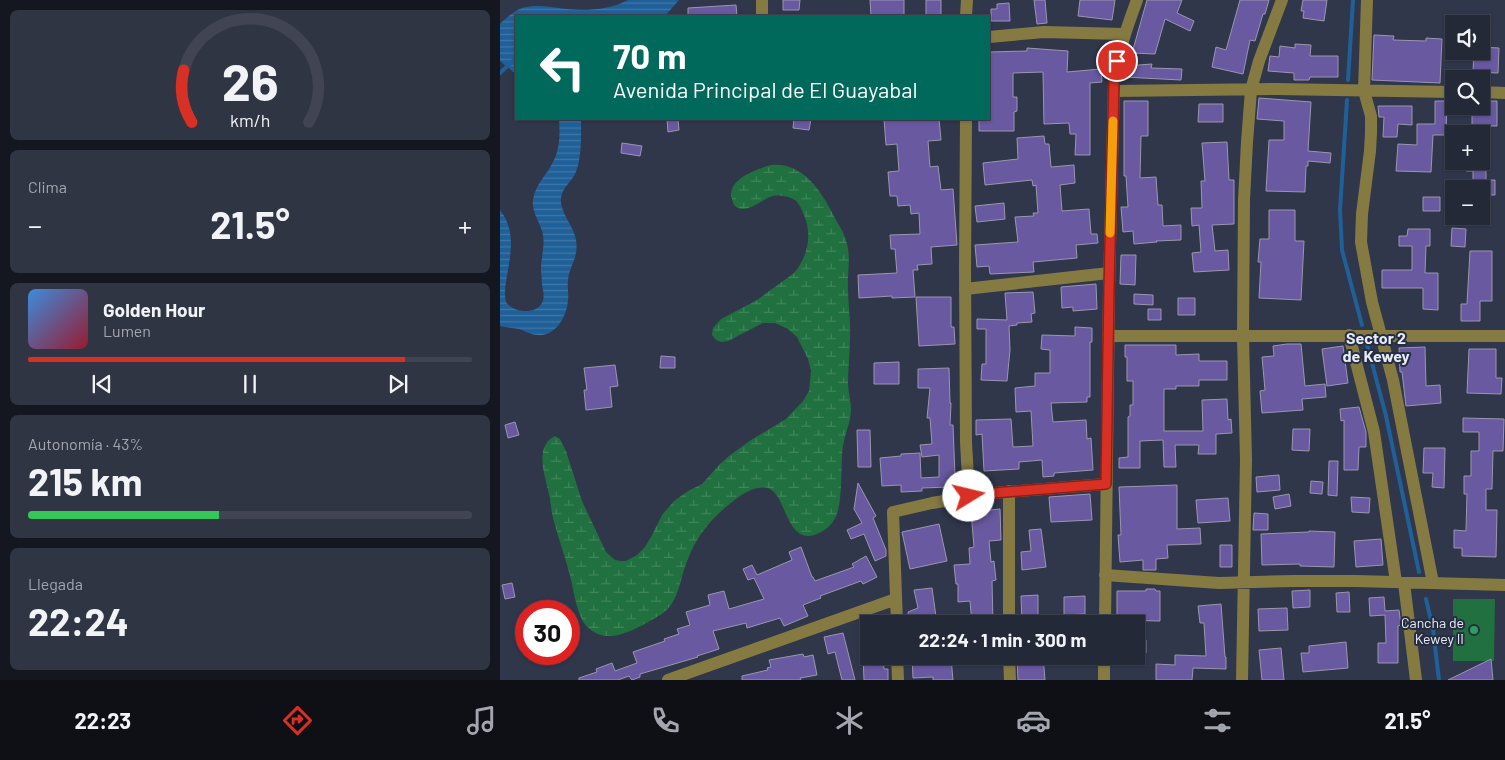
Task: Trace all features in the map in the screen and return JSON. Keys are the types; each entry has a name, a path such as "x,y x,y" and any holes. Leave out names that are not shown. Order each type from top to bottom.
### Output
{"street":[{"path":"762,0 762,15"},
{"path":"966,15 967,0"},
{"path":"1105,615 1109,273 1114,91 1117,61 1124,34 1137,0"},
{"path":"1242,680 1246,460 1244,200 1251,90 1282,0"},
{"path":"1367,0 1364,91 1371,116 1371,133 1362,214 1361,242 1372,302 1393,380 1433,583"},
{"path":"990,37 1044,32 1124,34"},
{"path":"1114,91 1445,92"},
{"path":"1490,92 1505,93"},
{"path":"966,120 966,442 969,496"},
{"path":"966,289 1109,273"},
{"path":"1349,335 1374,432 1416,680"},
{"path":"1108,336 1505,336"},
{"path":"897,615 893,512 969,496 1106,484"},
{"path":"1009,491 1009,615"},
{"path":"1105,575 1179,581 1400,582 1505,585"},
{"path":"668,680 896,599"},
{"path":"898,665 898,680"},
{"path":"1009,665 1010,680"},
{"path":"1104,665 1104,680"}],"green space":[{"path":"771,165 783,165 803,174 819,190 831,210 844,234 848,249 850,332 848,383 851,409 843,446 837,514 827,528 817,534 807,536 799,533 793,527 776,494 770,489 760,488 746,492 717,515 699,537 686,564 678,591 668,609 630,631 606,636 599,634 589,629 581,617 580,600 576,600 552,515 543,464 544,448 548,441 555,436 560,439 566,451 582,501 606,552 615,560 626,561 637,555 645,547 662,515 674,501 702,484 729,456 786,419 803,401 809,391 811,371 808,359 797,337 788,329 775,323 763,323 728,341 721,342 712,335 713,328 721,319 757,300 794,273 803,260 808,245 806,221 799,205 794,199 785,196 773,196 747,209 737,207 733,203 731,192 734,186 744,176"},
{"name":"Cancha de Kewey II","path":"1453,599 1495,599 1494,661 1453,661"}],"water":[{"path":"628,0 679,0 666,15 515,15 515,73 500,61 500,24 519,9 538,6 589,10"},
{"path":"559,120 581,120 581,146 578,166 563,191 561,198 562,208 575,235 577,247 569,275 567,306 563,319 550,333 535,335 522,330 500,326 500,210 507,222 511,246 505,293 506,302 518,310 533,310 541,305 544,296 541,269 543,239 542,231 533,209 533,200 536,189 556,155"}],"building":[{"path":"783,0 800,0 799,10 783,10"},
{"path":"870,0 904,0 904,15 871,15"},
{"path":"926,0 941,0 941,15 926,15"},
{"path":"1034,0 1045,0 1047,23 1037,24"},
{"path":"1080,0 1115,0 1112,20 1078,16"},
{"path":"1147,0 1182,0 1177,13 1194,21 1190,31 1165,19 1155,54 1132,53"},
{"path":"1240,0 1269,0 1255,41 1250,40 1243,74 1212,67 1216,47 1226,50"},
{"path":"1303,0 1327,0 1324,21 1303,18 1304,11 1301,11"},
{"path":"1009,3 1010,21 991,21 991,9 997,9 997,4"},
{"path":"736,5 737,15 688,15 688,8"},
{"path":"1374,35 1394,36 1393,40 1426,41 1426,38 1442,39 1440,83 1372,80"},
{"path":"1295,44 1311,45 1310,56 1338,56 1338,77 1310,77 1309,80 1294,80 1294,73 1268,71 1270,56 1279,57 1280,46 1295,48"},
{"path":"1027,48 1068,51 1067,72 1101,69 1102,82 1090,83 1090,155 1075,155 1076,134 1070,134 1069,123 1044,124 1043,72 1013,73 1013,97 1017,97 1017,111 1014,112 1014,131 979,131 979,120 990,120 990,52 1027,51"},
{"path":"1490,48 1499,48 1498,73 1490,73 1490,70 1473,70 1474,60 1490,60"},
{"path":"1152,64 1151,68 1182,69 1181,80 1123,77 1125,66"},
{"path":"1259,98 1311,102 1308,151 1331,153 1330,163 1308,161 1308,166 1306,166 1305,192 1266,191 1269,140 1284,140 1284,121 1257,119"},
{"path":"1124,101 1148,101 1148,136 1141,136 1140,178 1156,177 1158,205 1162,205 1163,226 1181,225 1181,240 1134,244 1133,231 1123,232 1121,207 1128,207 1126,176 1124,176"},
{"path":"1435,101 1445,101 1445,115 1447,115 1445,135 1433,135 1431,172 1396,171 1398,144 1417,145 1417,124 1435,124"},
{"path":"1490,101 1497,101 1497,126 1472,125 1472,115 1490,115"},
{"path":"1199,104 1223,104 1223,122 1198,122"},
{"path":"1378,106 1412,106 1412,125 1398,124 1397,137 1383,137 1384,117 1379,117"},
{"path":"667,120 678,120 679,130 668,132"},
{"path":"794,120 811,120 809,130 793,128"},
{"path":"884,120 939,120 941,140 928,141 930,167 938,166 941,190 953,189 957,245 931,247 932,264 917,265 918,270 913,270 915,297 859,298 858,275 897,273 895,249 891,249 890,235 920,234 919,213 911,214 910,205 898,206 897,196 890,196 888,172 899,171 897,144 886,145"},
{"path":"1044,136 1045,144 1049,144 1051,167 1074,165 1075,183 1060,185 1062,211 1089,209 1091,234 1097,234 1098,243 1076,245 1077,258 1033,262 1034,272 990,274 989,266 977,267 975,245 1018,242 1015,217 1034,216 1033,213 1038,213 1036,185 1033,186 1032,180 985,185 983,163 1018,159 1017,138"},
{"path":"1227,142 1229,180 1234,180 1234,224 1212,225 1215,251 1228,250 1229,270 1194,272 1192,253 1201,252 1199,225 1192,226 1191,208 1202,208 1201,181 1205,181 1202,143"},
{"path":"622,143 642,146 640,156 621,153"},
{"path":"1486,170 1486,180 1473,180 1473,171 1466,171"},
{"path":"1490,180 1495,180 1495,195 1490,195"},
{"path":"1423,197 1440,197 1440,211 1423,211"},
{"path":"1004,203 1005,219 977,222 975,206"},
{"path":"1269,210 1295,210 1295,241 1304,241 1301,300 1259,298 1261,262 1258,262 1260,239 1269,239"},
{"path":"1452,228 1466,229 1465,247 1451,246"},
{"path":"1408,229 1430,229 1430,246 1426,246 1425,273 1438,273 1438,310 1423,309 1423,288 1382,288 1382,270 1412,270 1412,246 1399,246 1399,236 1407,236"},
{"path":"1470,251 1492,251 1492,301 1480,301 1480,321 1461,321 1461,304 1467,304"},
{"path":"1121,255 1136,255 1135,285 1120,284"},
{"path":"1096,284 1097,309 1073,311 1073,307 1062,308 1061,287"},
{"path":"1033,292 1035,313 1031,314 1032,322 1017,323 1017,325 1009,326 1010,350 1007,381 981,380 982,364 986,364 986,329 977,329 977,319 1007,320 1005,293"},
{"path":"1134,294 1153,295 1153,305 1134,304"},
{"path":"916,297 951,297 951,327 954,327 955,344 919,346"},
{"path":"1178,298 1195,298 1195,315 1178,315"},
{"path":"1148,309 1161,309 1161,320 1148,320"},
{"path":"1075,327 1092,328 1092,342 1090,342 1090,397 1087,397 1087,402 1051,403 1053,422 1086,420 1087,439 1091,438 1093,470 1054,473 1054,476 1043,477 1042,460 1019,462 1019,469 984,471 982,434 976,435 976,420 1011,419 1013,447 1033,446 1031,411 1016,412 1015,388 1035,386 1035,373 1050,373 1050,350 1041,349 1042,335 1075,336"},
{"path":"1301,344 1305,386 1325,384 1326,397 1302,399 1303,410 1262,413 1260,391 1265,390 1262,357 1274,356 1273,346"},
{"path":"1125,345 1176,345 1176,355 1199,354 1199,361 1227,361 1227,380 1199,380 1199,386 1176,386 1176,389 1164,389 1164,431 1203,431 1202,400 1227,399 1228,420 1231,419 1232,433 1216,434 1216,454 1198,454 1199,445 1175,445 1176,467 1164,467 1163,440 1140,441 1140,468 1119,468 1119,458 1128,457 1128,417 1130,416 1130,405 1133,405 1133,381 1127,381"},
{"path":"1343,346 1348,383 1327,386 1322,349"},
{"path":"1425,347 1426,386 1440,385 1441,403 1406,406 1402,372 1400,372 1399,348"},
{"path":"1469,349 1496,349 1496,378 1502,378 1501,394 1467,393"},
{"path":"661,356 675,357 675,368 660,368"},
{"path":"899,362 899,384 874,384 874,363"},
{"path":"615,365 618,386 610,387 612,407 586,410 584,390 587,390 584,368"},
{"path":"949,368 950,425 953,425 955,477 950,477 950,487 922,488 922,491 901,492 901,485 882,486 880,458 901,456 901,454 920,453 921,478 939,477 939,455 922,457 920,445 932,444 930,418 927,418 930,388 918,388 918,369"},
{"path":"1359,407 1366,432 1366,447 1359,447 1358,470 1344,470 1344,420 1341,421 1340,409"},
{"path":"1463,418 1504,419 1503,451 1493,451 1492,489 1486,489 1486,510 1497,510 1496,557 1462,556 1462,548 1454,548 1454,530 1466,531 1467,494 1464,494 1464,476 1471,476 1471,451 1479,451 1479,432 1463,432"},
{"path":"515,422 519,435 508,438 505,425"},
{"path":"1293,429 1310,429 1309,451 1292,450"},
{"path":"857,430 870,430 871,467 858,467"},
{"path":"1424,448 1445,448 1444,488 1432,487 1433,473 1423,473"},
{"path":"1329,461 1338,461 1337,496 1328,495"},
{"path":"1279,475 1280,490 1257,492 1256,477"},
{"path":"1311,481 1323,482 1322,494 1310,493"},
{"path":"858,483 876,516 873,518 886,550 886,556 875,561 864,534 851,539 847,530 862,523 854,509"},
{"path":"1177,485 1177,529 1200,528 1201,544 1167,545 1168,558 1156,559 1156,570 1143,570 1143,560 1120,562 1118,535 1121,535 1119,487"},
{"path":"1090,494 1092,520 1051,522 1049,497"},
{"path":"1289,494 1291,506 1275,509 1273,497"},
{"path":"1351,497 1370,498 1369,513 1352,512"},
{"path":"1228,498 1230,521 1198,523 1196,500"},
{"path":"1000,509 1001,540 989,541 991,562 994,561 996,580 992,581 993,615 971,615 970,601 958,602 958,584 956,584 954,565 970,564 969,548 974,547 971,512"},
{"path":"1254,513 1268,514 1268,530 1253,530"},
{"path":"939,524 947,561 910,569 902,532"},
{"path":"1041,529 1046,567 1022,570 1021,552 1031,551 1029,530"},
{"path":"1309,531 1335,532 1334,567 1300,566 1300,564 1262,565 1261,534"},
{"path":"1381,539 1383,565 1356,567 1354,541"},
{"path":"1220,545 1232,545 1232,567 1220,567"},
{"path":"801,547 815,581 854,567 852,564 866,556 877,577 863,584 861,581 820,596 821,598 803,605 808,616 784,626 780,618 747,628 746,623 713,631 719,649 640,674 640,677 632,680 629,676 618,680 579,680 579,678 597,672 596,669 612,663 615,671 637,663 633,652 679,634 677,629 690,625 686,612 710,605 708,595 724,591 729,609 764,599 754,578 748,580 743,569 752,565 757,575 792,560 789,552"},
{"path":"512,583 515,597 505,599 502,585"},
{"path":"932,588 936,615 908,615 908,612 918,608 914,590"},
{"path":"1146,589 1155,589 1160,591 1160,621 1145,621 1145,615 1117,615 1117,591 1146,591"},
{"path":"1310,590 1310,607 1293,608 1292,591"},
{"path":"1349,592 1350,612 1337,612 1336,593"},
{"path":"1038,595 1038,615 1022,615 1021,596"},
{"path":"1085,596 1085,614 1064,615 1064,597"},
{"path":"1384,597 1385,611 1399,610 1401,625 1398,626 1398,663 1378,663 1378,643 1386,643 1385,615 1370,616 1369,598"},
{"path":"1221,604 1226,669 1193,668 1192,680 1156,680 1156,664 1175,665 1175,655 1206,656 1204,623 1200,623 1198,606"},
{"path":"1287,608 1288,630 1259,631 1258,609"},
{"path":"843,633 855,680 842,680 835,652 828,654 824,637"},
{"path":"1346,642 1348,668 1303,672 1301,653 1309,653 1309,646"},
{"path":"1281,648 1284,680 1262,680 1259,650"},
{"path":"803,654 804,657 813,655 817,675 800,678 801,680 742,680 742,676 768,670 767,668 771,667 769,660"},
{"path":"1491,659 1493,680 1448,680"},
{"path":"863,665 884,665 884,669 888,669 888,680 864,680"},
{"path":"912,665 952,665 953,680 933,680 933,677 913,678"},
{"path":"1017,665 1044,665 1045,680 1018,680"}],"waterway":[{"path":"1348,80 1353,0"},
{"path":"500,73 515,59"},
{"path":"1347,100 1340,210 1342,250 1362,325"},
{"path":"1367,344 1386,416 1419,572"},
{"path":"1426,599 1433,629 1439,680"}],"slow traffic":[{"path":"1110,233 1113,121"}],"place":[{"name":"Cancha de Kewey II","path":"1474,630"}],"district":[{"name":"Sector 2 de Kewey","path":"1376,346"}],"route":[{"path":"969,496 1106,484 1109,273 1114,82 1117,61"}]}
